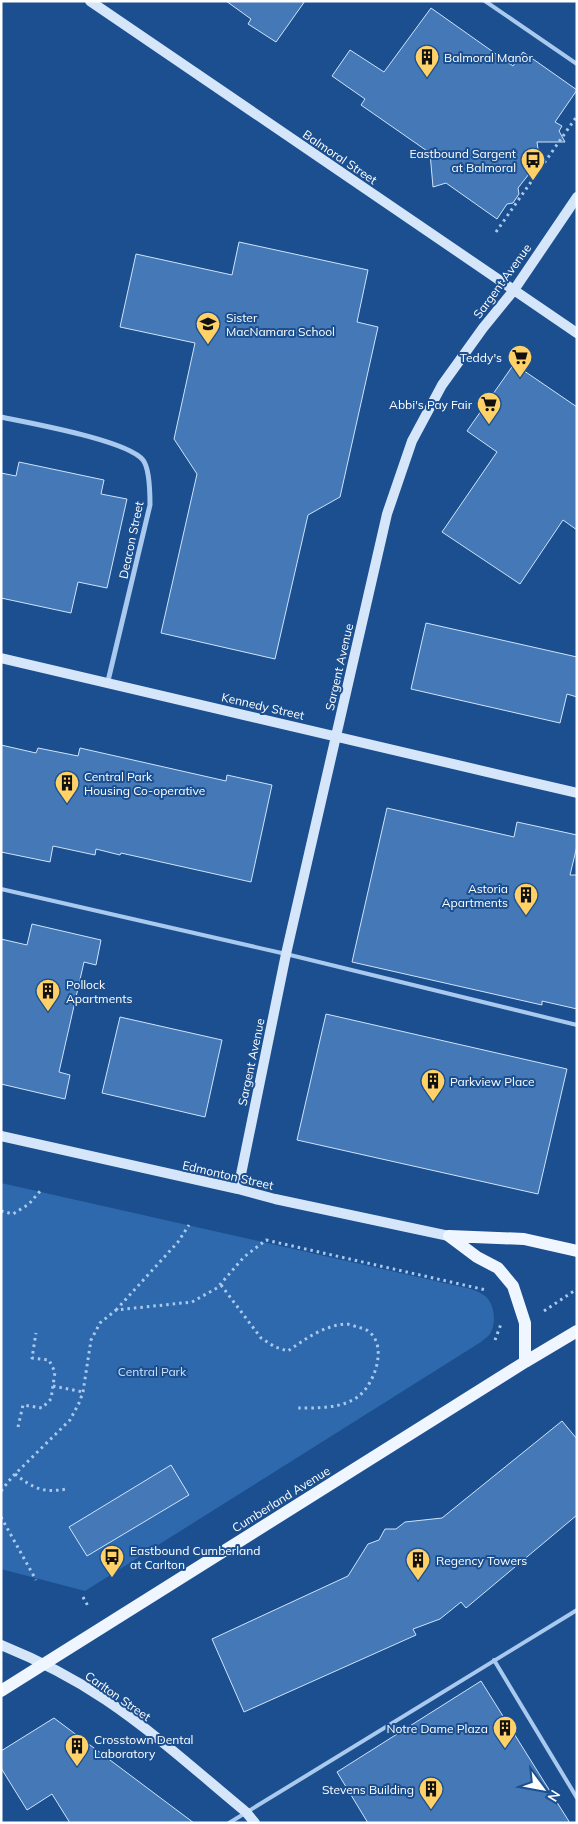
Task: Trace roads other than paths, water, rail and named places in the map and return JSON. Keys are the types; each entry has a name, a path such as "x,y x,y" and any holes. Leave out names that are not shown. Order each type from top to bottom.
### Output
{"main road":[{"path":"449,1236 524,1239 577,1251"},
{"path":"449,1236 478,1257 498,1268 513,1286 524,1323 525,1362"},
{"name":"Cumberland Avenue","path":"1,1691 525,1362 577,1332"}],"street":[{"name":"Balmoral Street","path":"90,1 577,333"},
{"name":"Sargent Avenue","path":"238,1189 286,954 387,514 412,440 442,385 483,328 514,290 577,197"},
{"name":"Deacon Street","path":"1,417 104,441 128,449 143,460 149,481 150,505 108,682"},
{"name":"Kennedy Street","path":"1,658 577,793"},
{"name":"Edmonton Street","path":"1,1136 275,1199 449,1236"},
{"name":"Carlton Street","path":"1,1645 45,1664 106,1700 176,1753 246,1812 255,1823"}],"lane":[{"path":"486,1 577,64"},
{"path":"1,889 286,954 577,1025"},
{"path":"229,1823 577,1610"},
{"path":"494,1660 577,1798"}],"place":[{"name":"Balmoral Manor","path":"427,78"},
{"name":"Eastbound Sargent at Balmoral","path":"533,181"},
{"name":"Sister MacNamara School","path":"208,345"},
{"name":"Teddy's","path":"520,378"},
{"name":"Abbi's Pay Fair","path":"489,425"},
{"name":"Central Park Housing Co-operative","path":"67,804"},
{"name":"Astoria Apartments","path":"526,916"},
{"name":"Pollock Apartments","path":"48,1012"},
{"name":"Parkview Place","path":"433,1102"},
{"name":"Eastbound Cumberland at Carlton","path":"112,1578"},
{"name":"Regency Towers","path":"418,1581"},
{"name":"Notre Dame Plaza","path":"505,1749"},
{"name":"Crosstown Dental Laboratory","path":"77,1767"},
{"name":"Stevens Building","path":"431,1810"}],"park label":[{"name":"Central Park","path":"152,1371"}]}
